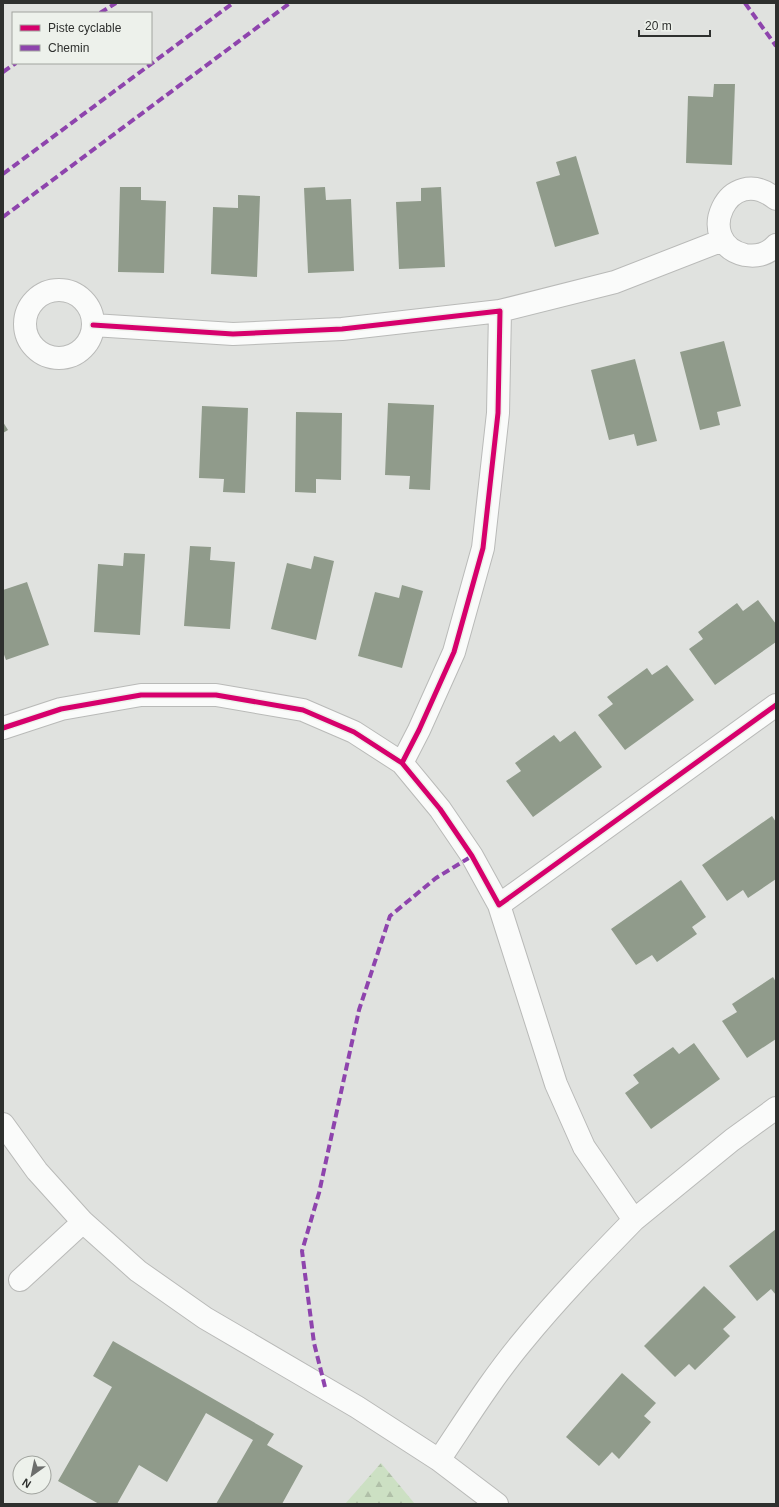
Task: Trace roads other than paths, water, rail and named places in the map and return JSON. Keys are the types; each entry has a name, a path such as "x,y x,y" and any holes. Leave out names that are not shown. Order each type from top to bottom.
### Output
{"street":[{"path":"776,200 768,193 758,189 747,189 736,192 727,199 721,208 718,219 719,230 723,240 730,248 740,254 751,256 762,255 776,245"},
{"path":"94,325 233,334 342,329 500,311 615,282 723,240"},
{"path":"402,763 454,652 483,548 498,413 500,311"},
{"path":"3,728 61,709 141,695 216,695 303,710 354,732 402,763 440,809 472,856 499,905 556,1084 584,1147 634,1220"},
{"path":"499,905 776,705"},
{"path":"439,1460 522,1342 567,1289 634,1220 732,1140 776,1108"},
{"path":"3,1124 37,1171 84,1222 138,1271 205,1318 325,1387 439,1460 497,1504"},
{"path":"20,1280 84,1222"}]}
